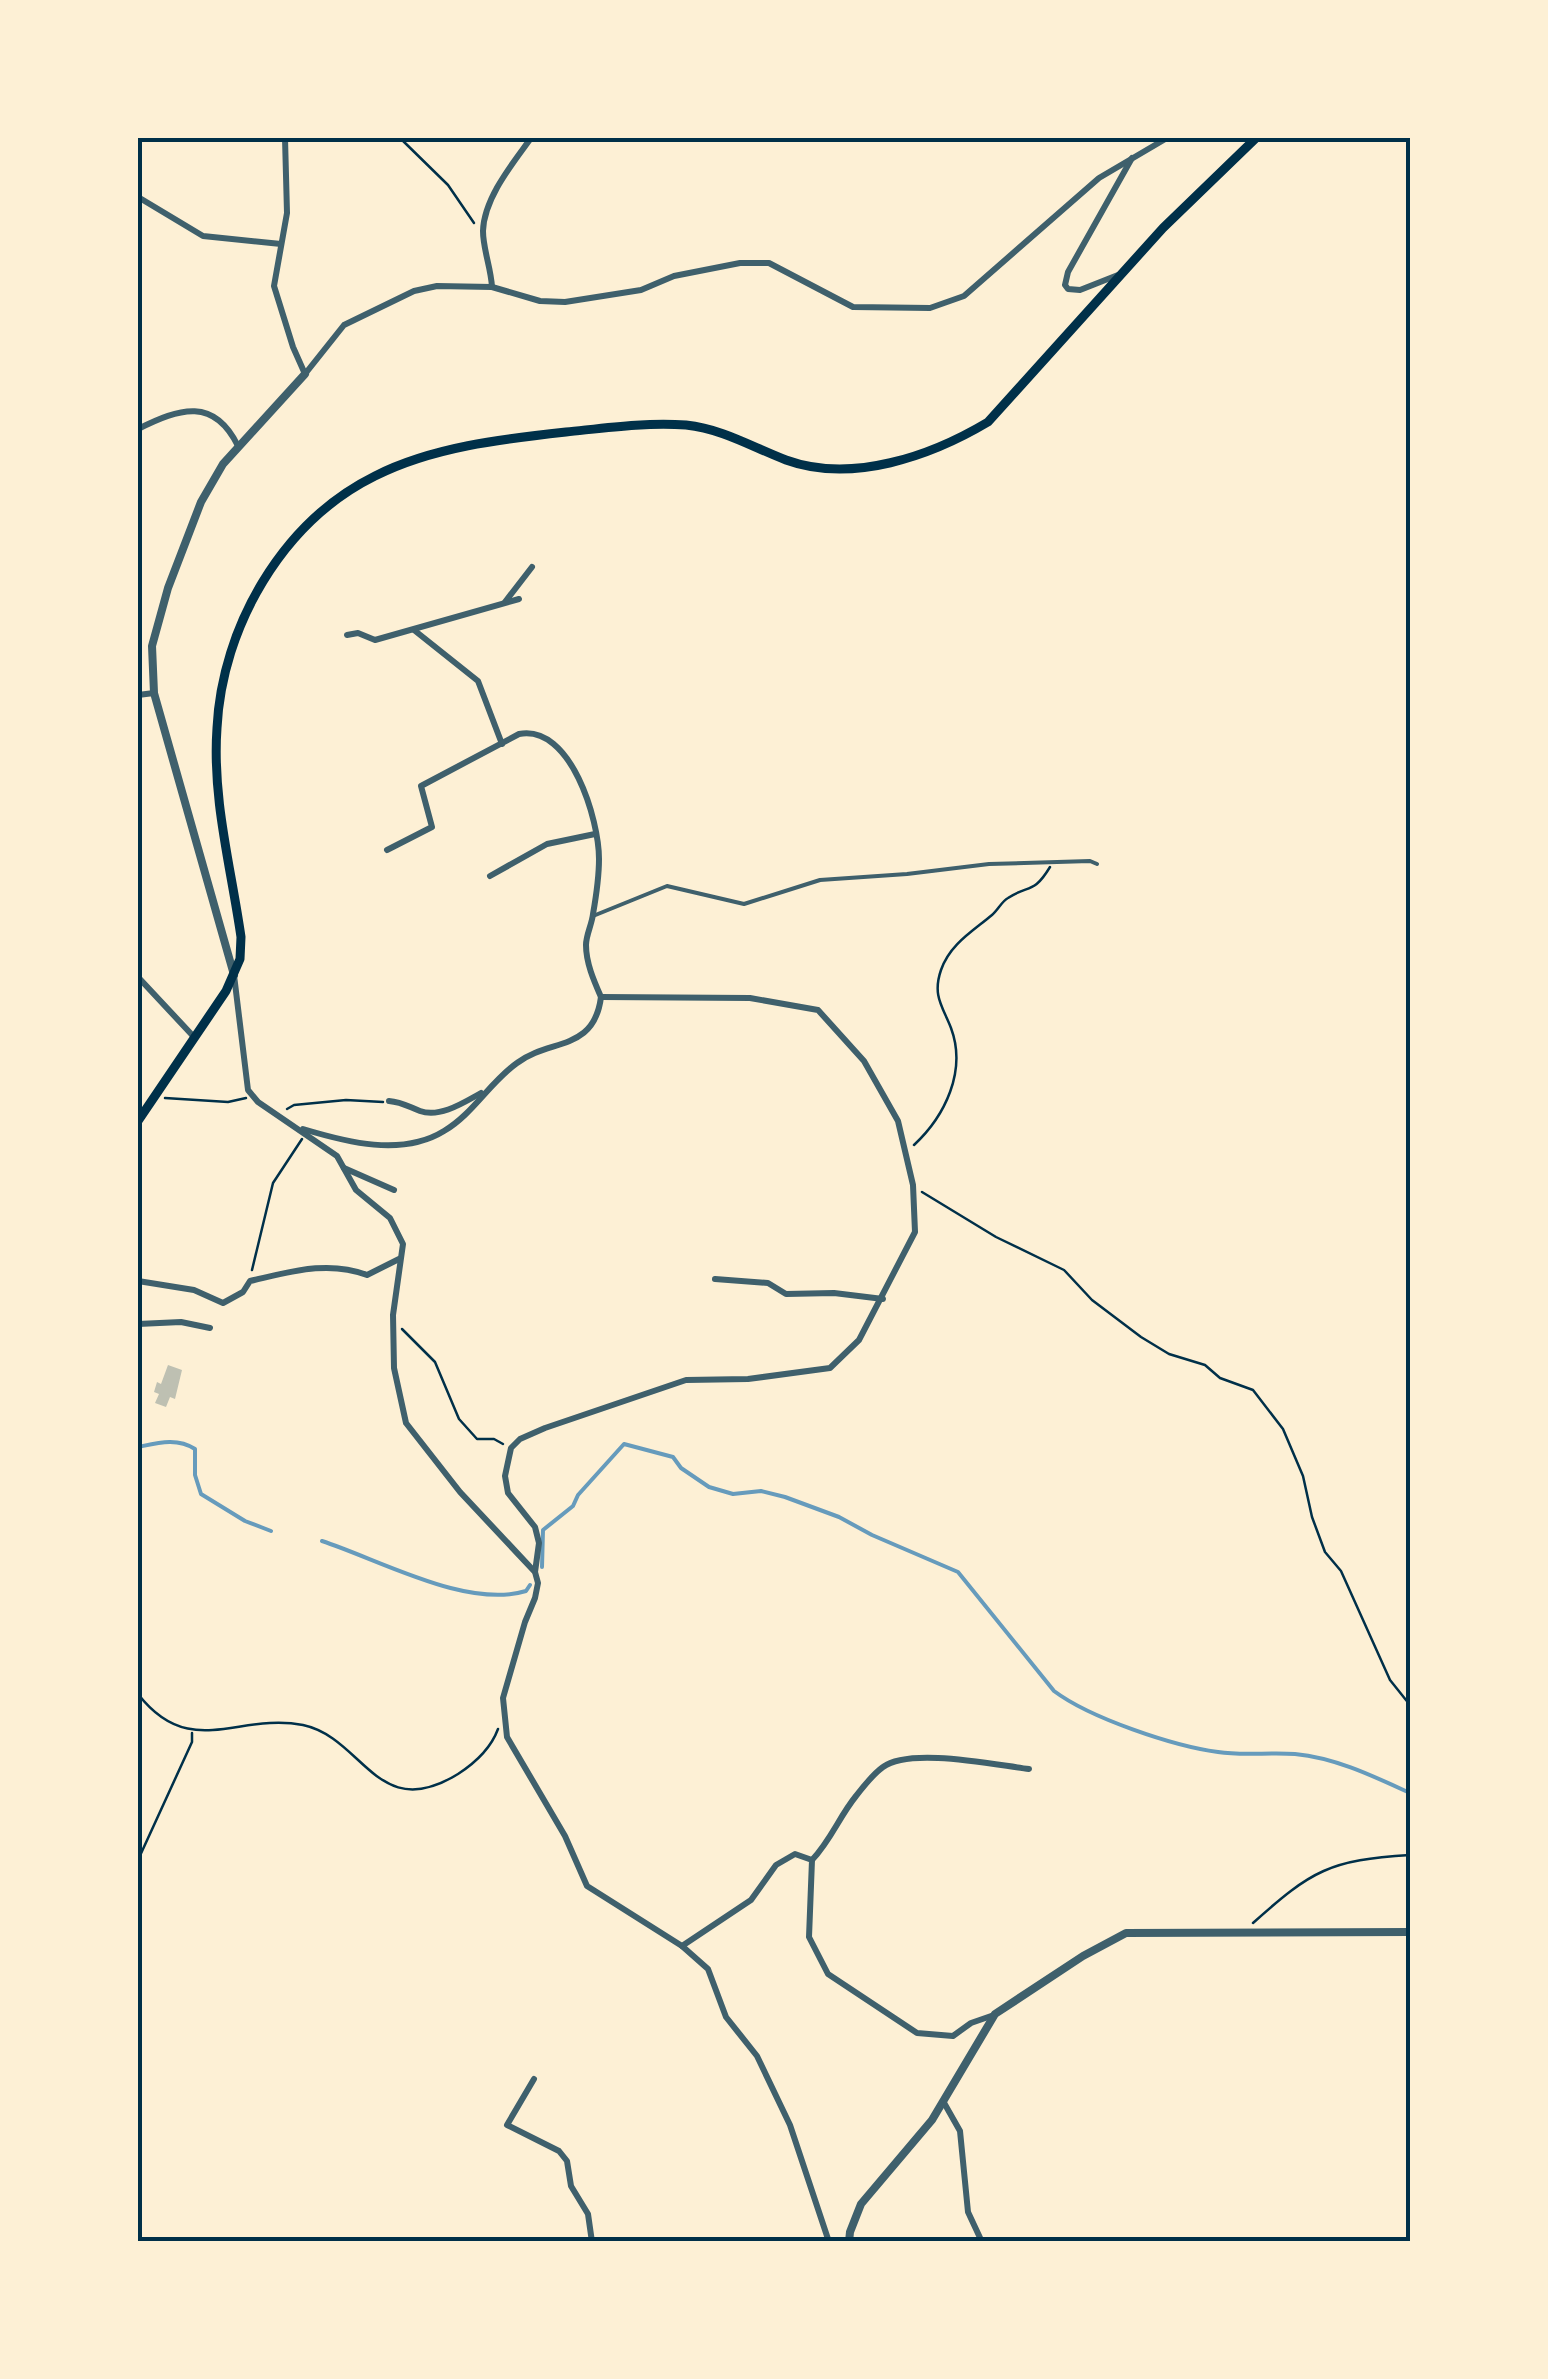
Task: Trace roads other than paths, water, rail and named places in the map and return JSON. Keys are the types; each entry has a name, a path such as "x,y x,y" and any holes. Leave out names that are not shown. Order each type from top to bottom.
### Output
{"main road":[{"path":"138,1121 146,1102 226,991 240,958 241,938 216,782 216,727 232,643 256,592 285,552 333,504 374,476 473,445 636,425 687,426 721,432 789,461 858,468 896,461 960,439 988,422 1163,228 1256,138"}],"street":[{"path":"285,138 287,213 274,286 305,374"},
{"path":"492,287 483,237 486,213 509,168 531,138"},
{"path":"829,2242 790,2125 757,2056 726,2018 708,1969 682,1946 587,1886 566,1836 508,1737 503,1698 538,1583 534,1572 460,1492 406,1423 394,1368 393,1316 403,1244 390,1218 356,1190 337,1156 248,1090 234,975 154,694 152,646 168,588 201,502 223,464 344,325 391,301 437,286 492,287 540,301 565,302 642,290 674,276 740,263 769,262 853,307 930,308 964,296 1099,178 1167,138"},
{"path":"1124,273 1080,290 1065,286 1068,272 1132,158"},
{"path":"138,196 203,236 281,244"},
{"path":"138,429 184,412 211,412 228,425 238,446"},
{"path":"505,603 532,566"},
{"path":"347,635 358,633 375,640 519,598"},
{"path":"414,630 478,681 502,744"},
{"path":"138,695 154,694"},
{"path":"297,1128 357,1145 418,1142 445,1131 520,1060 562,1046 588,1030 598,1016 601,997 586,944 600,858 579,774 555,746 534,732 519,734 422,786 432,827 388,850"},
{"path":"490,876 547,844 596,834"},
{"path":"138,977 194,1037"},
{"path":"226,991 238,1006"},
{"path":"534,1572 539,1543 535,1527 508,1493 505,1476 510,1448 520,1439 686,1380 748,1379 830,1368 858,1340 915,1232 913,1186 898,1121 864,1061 818,1010 750,998 601,997"},
{"path":"389,1102 402,1102 432,1113 460,1104 490,1087"},
{"path":"343,1167 394,1190"},
{"path":"138,1281 194,1290 223,1303 243,1292 250,1281 345,1266 367,1275 400,1258"},
{"path":"715,1279 768,1283 786,1294 834,1293 883,1299"},
{"path":"138,1324 182,1322 210,1328"},
{"path":"1029,1769 916,1758 884,1766 856,1796 829,1842 812,1860 809,1937 828,1974 917,2033 953,2036 1126,1934 1410,1932"},
{"path":"682,1946 751,1900 781,1860 795,1854 812,1860"},
{"path":"850,2242 861,2204 932,2120 995,2014"},
{"path":"534,2078 507,2125 560,2152 567,2161 571,2186 588,2214 592,2242"},
{"path":"944,2101 960,2131 968,2212 982,2242"}],"lane":[{"path":"593,916 667,886 744,904 820,880 977,864 1097,864"}],"waterway":[{"path":"138,1447 174,1442 195,1449 195,1475 201,1494 245,1521 271,1531"},
{"path":"542,1567 543,1530 573,1506 578,1495 624,1444 673,1457 681,1468 709,1487 733,1494 761,1491 785,1497 839,1517 958,1572 1054,1691 1110,1721 1200,1749 1325,1759 1410,1793"},
{"path":"322,1541 451,1588 503,1595 526,1591 530,1585"}]}
